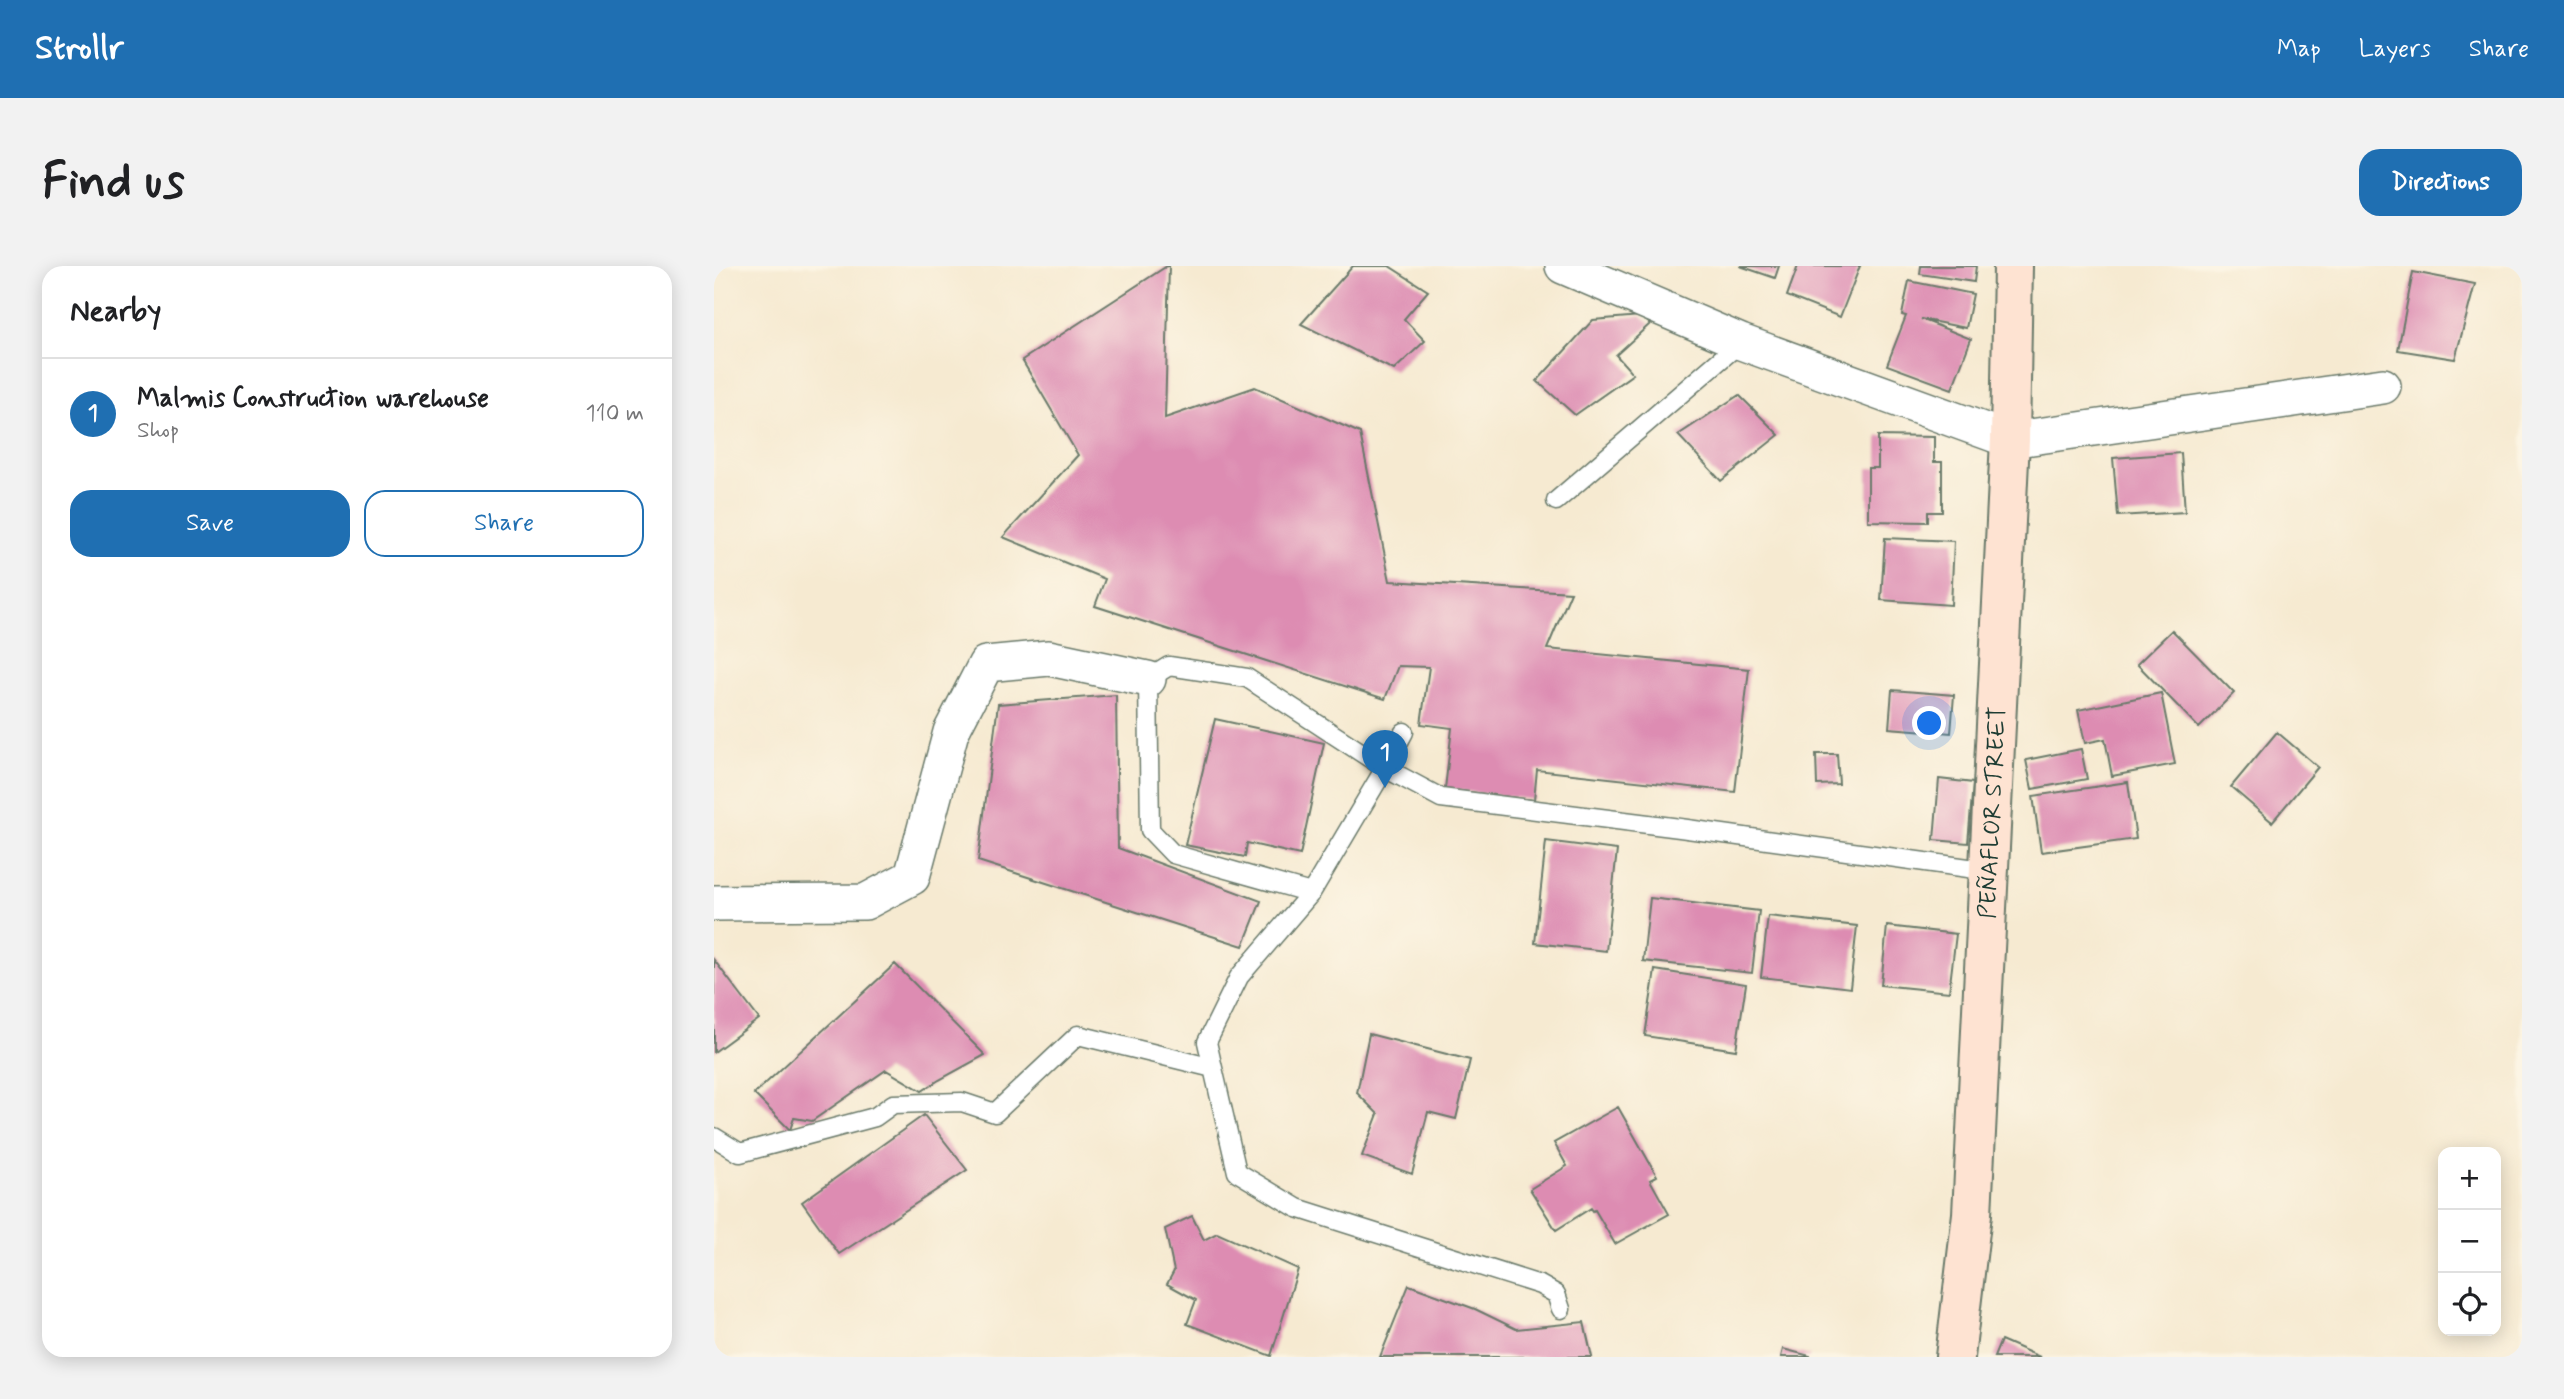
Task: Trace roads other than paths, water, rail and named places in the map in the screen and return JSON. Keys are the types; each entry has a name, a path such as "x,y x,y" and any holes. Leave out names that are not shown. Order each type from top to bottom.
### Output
{"main road":[{"name":"PEÑAFLOR STREET","path":"1955,1357 1972,1214 2010,440 2013,266"}],"street":[{"path":"1563,266 1741,342 2010,440 2383,386"},
{"path":"714,903 865,901 912,877 951,732 986,664 1049,658 1148,679"}],"lane":[{"path":"1556,501 1741,342"},
{"path":"1311,893 1173,855 1150,830 1148,679 1169,666 1247,678 1385,768 1441,798 1990,871"},
{"path":"1404,732 1311,893 1240,977 1207,1042 1237,1172 1297,1208 1541,1285 1556,1294 1561,1309"},
{"path":"714,1137 740,1153 875,1117 893,1104 962,1102 995,1113 1078,1035 1213,1068"}],"place":[{"name":"Malmis Construction warehouse","path":"1385,788"}]}
